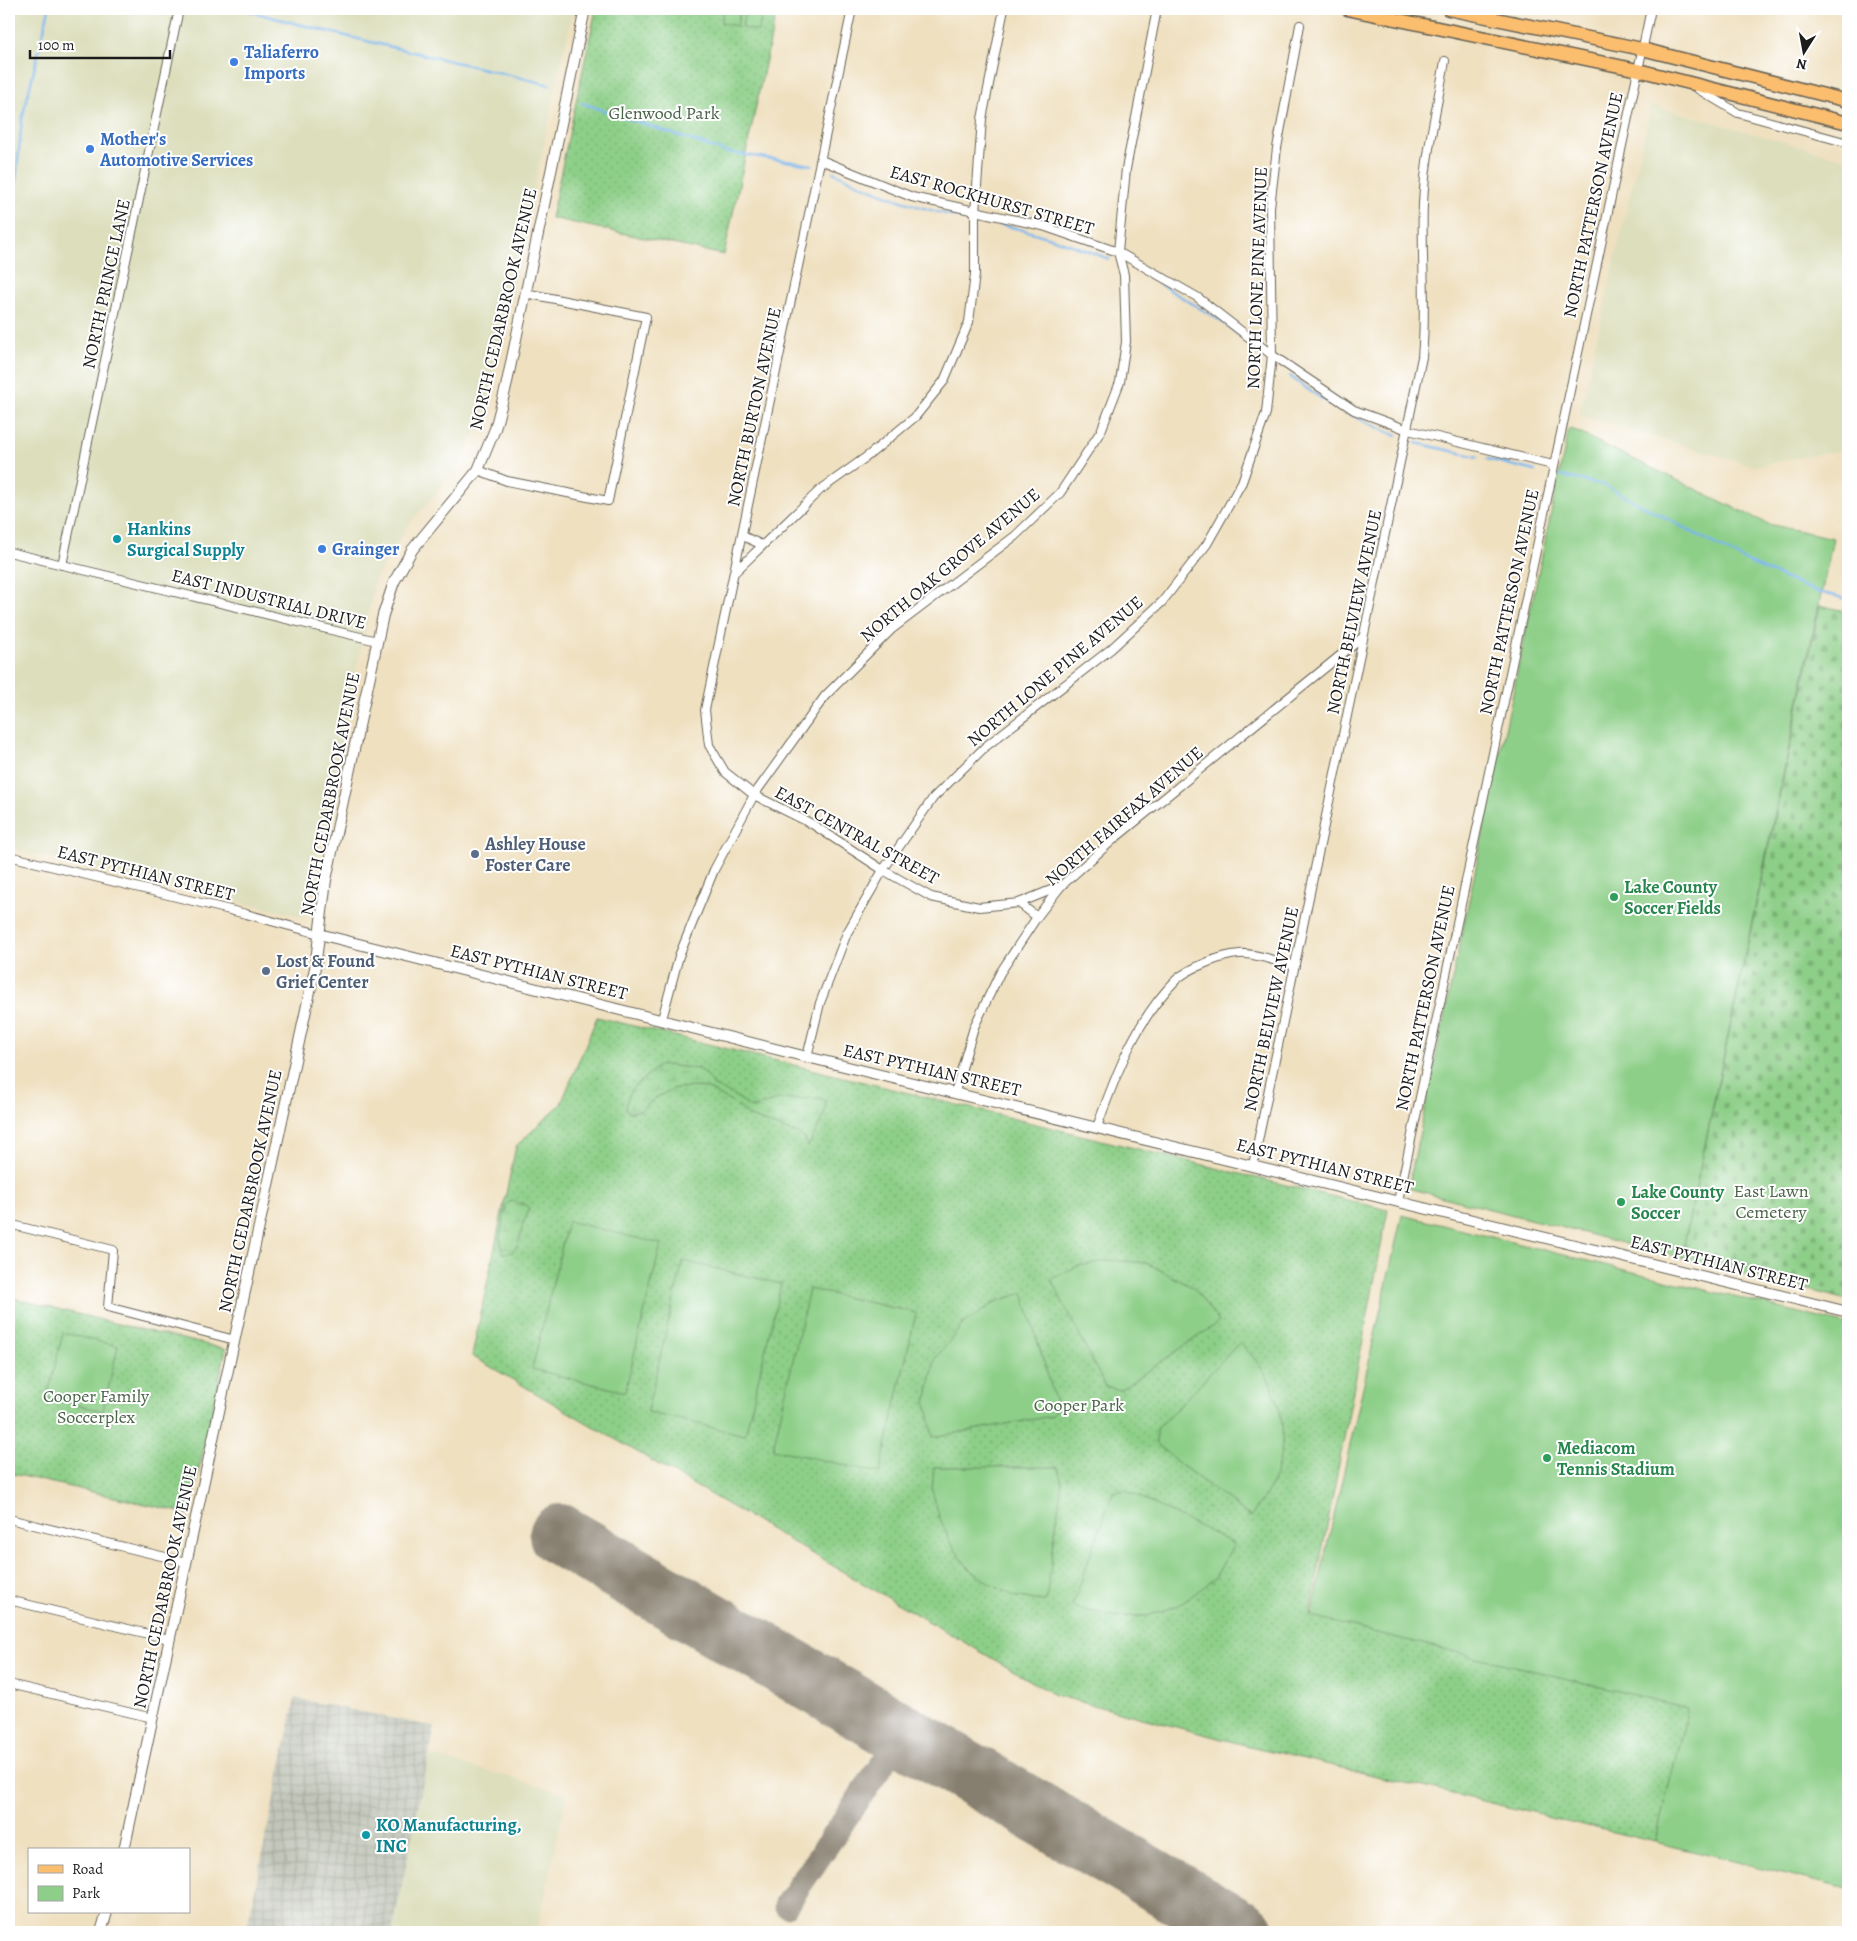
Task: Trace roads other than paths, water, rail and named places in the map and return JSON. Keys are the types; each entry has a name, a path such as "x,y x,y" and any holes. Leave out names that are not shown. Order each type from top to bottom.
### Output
{"main road":[{"path":"1347,9 1638,70 1848,123"},
{"path":"1448,9 1642,50 1848,102"}],"street":[{"name":"NORTH PRINCE LANE","path":"62,565 179,9"},
{"name":"NORTH CEDARBROOK AVENUE","path":"124,1848 315,968 326,880 387,599 402,566 412,550 478,470 501,410 585,9"},
{"name":"NORTH BURTON AVENUE","path":"754,795 725,772 709,745 704,710 735,571 852,9"},
{"path":"735,571 820,490 869,455 915,417 944,381 968,322 975,274 975,213 982,119 1004,9"},
{"name":"NORTH OAK GROVE AVENUE","path":"662,1019 679,956 714,870 754,795 825,696 892,629 1015,536 1060,493 1101,431 1120,382 1126,342 1124,275 1118,252 1126,168 1157,9"},
{"name":"NORTH PATTERSON AVENUE","path":"1398,1201 1651,9"},
{"name":"NORTH LONE PINE AVENUE","path":"807,1057 820,1003 847,933 883,870 933,798 985,747 1111,649 1162,602 1207,544 1242,482 1266,414 1272,355 1270,207 1277,148 1300,25"},
{"name":"NORTH BELVIEW AVENUE","path":"1253,1165 1422,357 1425,332 1422,234 1425,179 1445,61"},
{"path":"1688,83 1738,113 1848,143"},
{"name":"EAST ROCKHURST STREET","path":"821,160 912,197 975,213 1043,226 1118,252 1197,297 1272,355 1354,410 1408,430 1553,465"},
{"path":"478,470 507,481 608,501 646,318 525,293"},
{"path":"742,536 762,545"},
{"name":"EAST INDUSTRIAL DRIVE","path":"9,552 377,641"},
{"name":"NORTH FAIRFAX AVENUE","path":"955,1092 974,1027 1000,974 1036,916 1061,886 1122,833 1363,637"},
{"name":"EAST CENTRAL STREET","path":"754,795 812,824 883,870 931,897 980,907 1019,903 1061,886"},
{"name":"EAST PYTHIAN STREET","path":"9,856 246,914 807,1057 1848,1312"},
{"path":"1019,903 1036,916"},
{"path":"1097,1127 1128,1048 1151,1011 1178,979 1211,960 1241,953 1295,966"},
{"path":"9,1224 114,1250 108,1307 234,1340"},
{"path":"9,1519 186,1562"},
{"path":"9,1600 169,1639"},
{"path":"9,1684 153,1718"},
{"path":"102,1932 106,1914"}],"waterway":[{"path":"9,250 22,119 49,9"},
{"path":"242,9 550,85"},
{"path":"582,103 726,152 812,165"},
{"path":"833,172 897,200 964,218"},
{"path":"991,223 1051,238 1109,259"},
{"path":"1143,274 1221,321 1264,354"},
{"path":"1290,376 1328,402 1355,417 1397,436"},
{"path":"1416,443 1478,457"},
{"path":"1487,459 1535,471"},
{"path":"1561,476 1604,485 1750,563 1814,591 1848,599"}],"place":[{"name":"Taliaferro Imports","path":"234,62"},
{"name":"Mother's Automotive Services","path":"90,149"},
{"name":"Hankins Surgical Supply","path":"117,539"},
{"name":"Grainger","path":"322,549"},
{"name":"Ashley House Foster Care","path":"475,854"},
{"name":"Lake County Soccer Fields","path":"1614,897"},
{"name":"Lost & Found Grief Center","path":"266,971"},
{"name":"Lake County Soccer","path":"1621,1202"},
{"name":"Mediacom Tennis Stadium","path":"1547,1458"},
{"name":"KO Manufacturing, INC","path":"366,1835"}],"park label":[{"name":"Glenwood Park","path":"664,113"},
{"name":"East Lawn Cemetery","path":"1771,1201"},
{"name":"Cooper Park","path":"1079,1405"},
{"name":"Cooper Family Soccerplex","path":"96,1406"}]}
